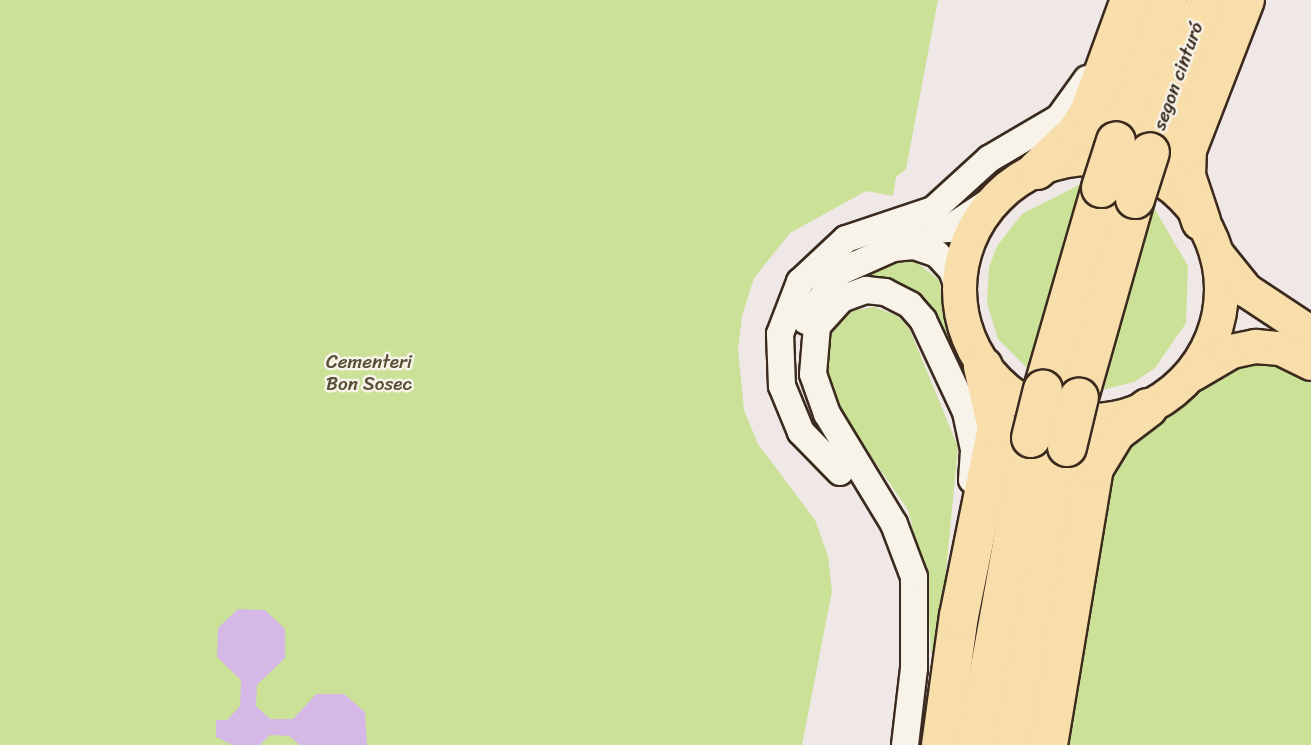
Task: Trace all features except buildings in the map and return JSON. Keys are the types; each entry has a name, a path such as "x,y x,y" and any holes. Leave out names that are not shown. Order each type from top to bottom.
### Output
{"highway":[{"path":"1037,170 1076,133 1089,113 1130,0"},
{"name":"segon cinturó","path":"1133,147 1168,0"},
{"name":"segon cinturó","path":"1133,147 1207,0"},
{"path":"1208,237 1187,183 1187,150 1245,0"},
{"path":"976,745 1061,393 1133,147"},
{"path":"941,745 959,616 997,428 983,366"},
{"path":"1048,745 1094,468 1116,432 1148,408"},
{"path":"1013,745 1049,443"}],"main road":[{"path":"1311,332 1246,289 1165,180 1121,159 1090,156 1037,170 998,196 971,234 959,290 963,325 983,366 1016,398 1050,412 1112,419 1148,408 1187,378 1242,348 1280,348 1311,363"},
{"path":"1187,378 1216,325 1220,293 1208,237"}],"street":[{"path":"846,466 801,432 782,386 780,334 800,282 846,239 924,215 989,159 1059,118 1084,86 1119,0"},
{"path":"905,745 915,649 916,591 909,561 886,509 806,421 791,379 791,335 806,294 830,264 863,243 948,229 998,196"},
{"path":"846,466 819,422 803,381 802,336 818,295 858,259 914,246 948,263 959,290"},
{"path":"846,466 818,395 813,341 820,319 833,305 849,295 876,291 902,300 923,320 969,423 974,467 960,551 959,616"}],"green space":[{"name":"Cementeri Bon Sosec","path":"0,0 938,0 906,169 896,177 893,196 866,191 790,233 754,278 742,316 738,350 744,410 758,444 815,520 828,556 832,591 802,745 0,745"},
{"path":"1081,184 1027,368 998,339 987,303 989,267 997,246 1022,214"},
{"path":"1154,208 1188,266 1186,323 1155,368 1134,382 1102,390"},
{"path":"912,259 939,280 948,332 981,413 936,323 837,289 847,277 886,261"},
{"path":"874,307 898,316 910,330 958,447 938,654 931,653 927,583 908,510 847,421 827,373 825,352 833,328 852,311"},
{"path":"1247,363 1274,365 1311,383 1311,745 1061,745 1115,462 1133,436 1223,371"}]}
